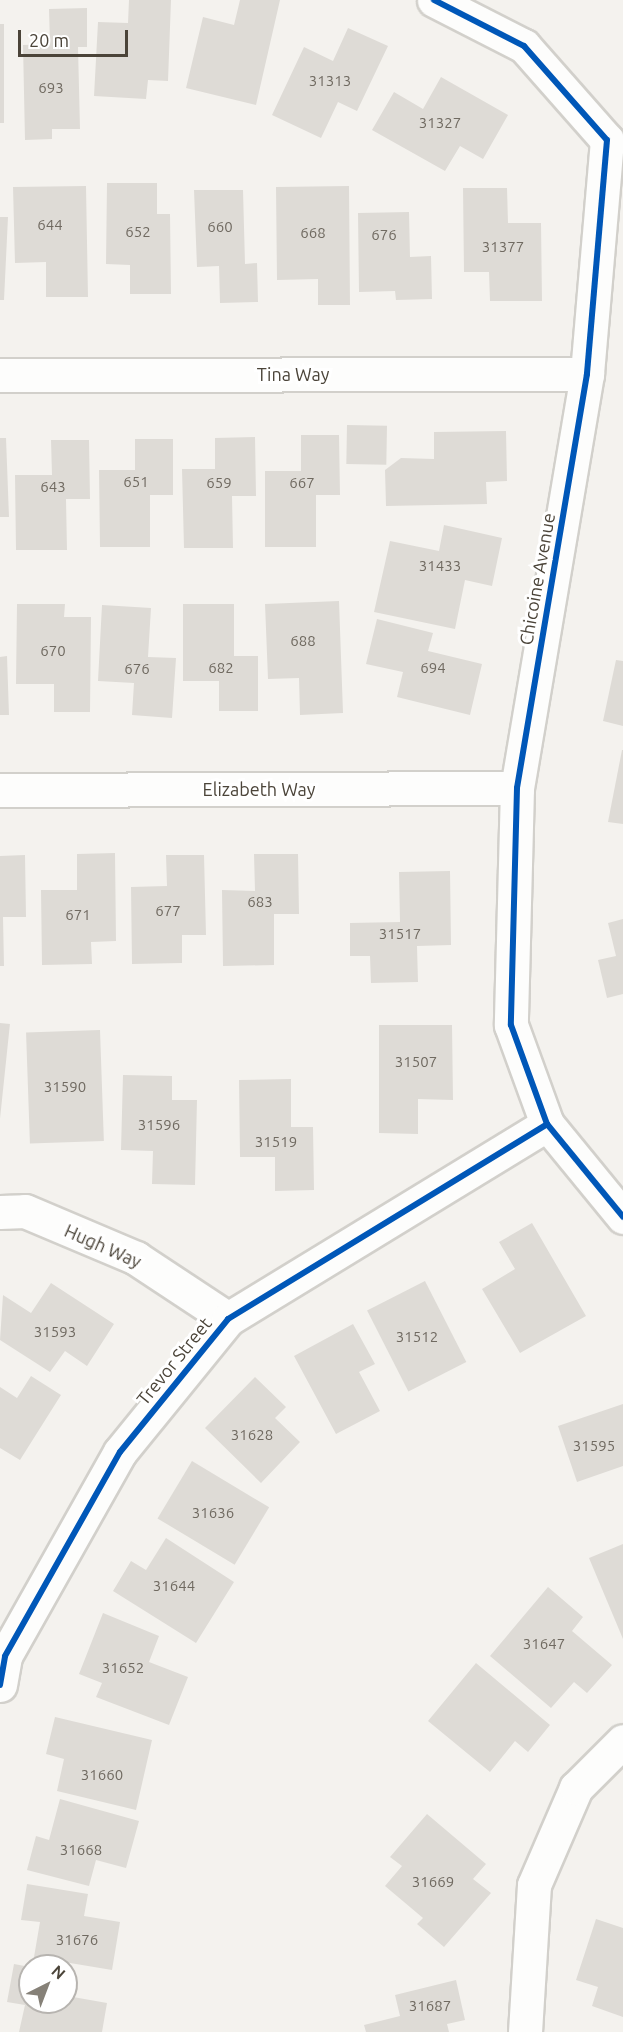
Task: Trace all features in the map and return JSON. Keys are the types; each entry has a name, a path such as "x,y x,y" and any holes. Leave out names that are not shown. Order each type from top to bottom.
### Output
{"street":[{"name":"Chicoine Avenue","path":"434,0 524,46 615,136 587,374 517,788 511,1025 547,1124 623,1217"},
{"name":"Tina Way","path":"0,375 587,374"},
{"name":"Elizabeth Way","path":"0,790 517,788"},
{"name":"Trevor Street","path":"2,1666 120,1452 228,1319 547,1124"},
{"name":"Hugh Way","path":"0,1212 25,1212 136,1258 228,1319"},
{"path":"525,2032 534,1885 576,1788 623,1742"}],"building":[{"path":"129,0 171,0 168,81 148,80 146,99 94,96 98,22 128,23"},
{"path":"240,0 280,0 256,105 186,88 203,17 234,25"},
{"path":"87,8 87,47 78,47 80,129 52,129 52,139 25,140 23,45 50,44 49,9"},
{"path":"0,24 4,24 4,123 0,123"},
{"path":"348,28 388,46 357,111 338,102 321,138 272,115 304,47 333,61"},
{"path":"441,77 508,115 483,159 460,146 445,171 372,130 394,92 423,109"},
{"path":"107,183 157,183 157,214 170,214 171,294 130,294 130,265 106,264"},
{"path":"86,186 88,297 46,297 46,262 15,263 13,187"},
{"path":"349,186 350,305 318,305 318,279 277,280 276,187"},
{"path":"463,188 507,188 508,223 541,223 542,301 490,301 489,272 464,272"},
{"path":"194,190 243,190 245,264 257,263 258,302 220,303 219,266 197,267"},
{"path":"409,212 410,257 431,256 432,299 396,300 395,291 359,292 358,213"},
{"path":"0,217 8,217 4,300 0,300"},
{"path":"347,425 387,426 386,465 346,464"},
{"path":"506,431 507,481 486,482 487,504 386,506 385,470 401,458 434,459 434,432"},
{"path":"301,435 339,435 340,495 316,495 316,547 265,547 265,471 301,471"},
{"path":"255,437 256,496 232,496 233,548 184,548 182,469 215,469 215,438"},
{"path":"0,438 6,438 9,517 0,517"},
{"path":"135,439 173,439 173,495 150,495 150,547 100,547 99,470 135,470"},
{"path":"51,440 89,440 90,499 66,499 67,550 16,550 15,475 52,475"},
{"path":"444,525 502,538 492,586 465,580 455,629 374,612 390,541 439,551"},
{"path":"339,601 343,713 300,715 299,678 268,679 265,604"},
{"path":"17,604 65,604 64,617 91,617 90,712 54,712 54,684 16,684"},
{"path":"183,604 234,604 234,656 258,656 258,711 219,711 219,681 183,681"},
{"path":"102,605 151,608 148,657 176,658 172,718 132,715 134,683 98,681"},
{"path":"377,619 433,633 428,651 482,664 470,715 397,697 403,672 366,664"},
{"path":"7,656 9,715 0,715 0,657"},
{"path":"616,660 623,661 623,726 603,721"},
{"path":"623,750 623,824 608,822"},
{"path":"115,853 116,941 91,942 92,964 42,965 41,890 77,890 77,854"},
{"path":"254,854 298,854 299,914 274,914 274,965 223,966 222,890 255,891"},
{"path":"25,855 26,917 3,917 4,966 0,966 0,856"},
{"path":"166,855 204,855 206,935 182,935 182,963 132,964 131,887 167,886"},
{"path":"450,871 451,945 417,946 418,982 371,983 370,956 350,956 350,923 400,922 399,872"},
{"path":"623,919 623,994 607,998 598,960 616,956 608,923"},
{"path":"0,1023 10,1024 0,1119"},
{"path":"379,1025 452,1025 453,1100 418,1099 418,1134 379,1133"},
{"path":"100,1030 104,1141 30,1144 26,1033"},
{"path":"123,1075 172,1076 172,1100 197,1100 195,1185 152,1184 153,1151 121,1150"},
{"path":"291,1079 291,1127 313,1127 314,1190 275,1191 275,1157 240,1157 239,1080"},
{"path":"532,1223 586,1316 520,1353 482,1289 515,1269 499,1242"},
{"path":"425,1281 466,1362 408,1392 367,1311"},
{"path":"51,1283 114,1324 87,1366 65,1351 50,1372 0,1340 3,1295 31,1313"},
{"path":"353,1324 375,1364 359,1372 380,1411 336,1434 294,1356"},
{"path":"31,1376 61,1395 20,1460 0,1448 0,1387 17,1398"},
{"path":"255,1377 286,1407 275,1418 300,1442 261,1483 205,1428"},
{"path":"623,1404 623,1466 577,1482 558,1426"},
{"path":"192,1461 269,1507 235,1565 157,1518"},
{"path":"166,1538 234,1582 196,1643 113,1591 131,1561 146,1570"},
{"path":"623,1544 623,1639 589,1558"},
{"path":"548,1587 583,1617 572,1631 612,1665 587,1693 574,1682 551,1708 490,1656"},
{"path":"103,1613 159,1636 149,1662 188,1677 169,1725 96,1697 102,1683 79,1674"},
{"path":"476,1663 550,1725 528,1752 515,1741 490,1772 428,1721"},
{"path":"55,1717 152,1740 136,1810 57,1791 64,1759 46,1754"},
{"path":"60,1799 139,1821 126,1868 96,1860 89,1886 27,1870 36,1836 49,1840"},
{"path":"427,1814 486,1864 473,1879 491,1893 444,1947 417,1924 423,1918 385,1886 402,1866 390,1857"},
{"path":"27,1884 88,1894 84,1916 120,1922 112,1970 78,1964 78,1954 35,1954 40,1922 21,1920"},
{"path":"596,1919 623,1928 623,2017 592,2006 598,1987 576,1980"},
{"path":"14,1964 18,1965 18,2004 7,2002"},
{"path":"456,1980 465,2020 447,2024 449,2032 366,2032 364,2025 400,2016 395,1995"},
{"path":"78,1998 107,2003 102,2032 19,2032 23,2014 78,2014"}],"cycle path":[{"path":"434,0 524,46 607,140 587,374 517,788 511,1025 547,1124 623,1217"},
{"path":"0,1685 5,1656 120,1452 228,1319 547,1124"}]}
